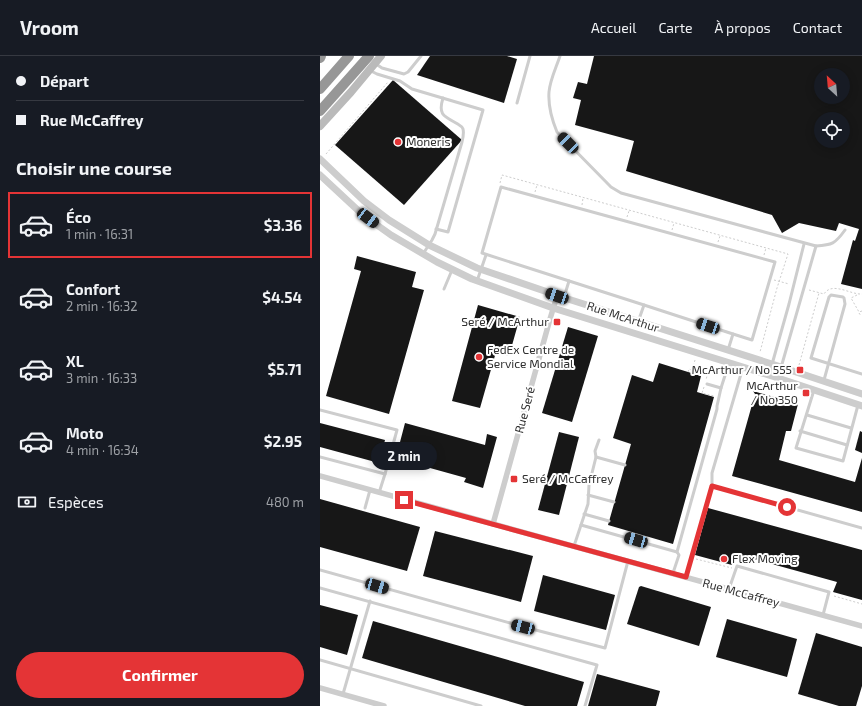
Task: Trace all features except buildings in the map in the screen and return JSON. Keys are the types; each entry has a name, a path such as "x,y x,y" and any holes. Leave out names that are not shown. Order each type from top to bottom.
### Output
{"highway":[{"path":"320,89 349,56"},
{"path":"320,111 372,60"}],"main road":[{"path":"320,126 369,70 372,60 381,56"}],"street":[{"name":"Rue McArthur","path":"322,157 371,206 401,228 429,245 481,270 557,296 862,394"},
{"name":"Rue McArthur","path":"320,174 363,215 391,235 452,270 477,281 554,308 860,405"},
{"name":"Rue Seré","path":"493,524 557,296"},
{"name":"Rue McCaffrey","path":"320,476 862,626"},
{"path":"320,688 384,706"}],"lane":[{"path":"372,60 382,68 404,74 408,72 421,56"},
{"path":"517,103 530,56"},
{"path":"560,56 551,82 549,93 549,105 553,122 557,132 611,187 621,193 804,244 816,246 834,243 845,230"},
{"path":"369,70 400,81 412,89 483,110 448,232 436,229"},
{"path":"424,254 434,238 463,134 461,126 442,114 441,108 443,98"},
{"path":"501,187 775,262 752,340 486,255 482,253 501,187"},
{"path":"363,215 371,206"},
{"path":"769,375 804,244"},
{"path":"778,378 816,246"},
{"path":"477,281 486,255"},
{"path":"444,289 452,270"},
{"path":"557,296 565,294 569,281"},
{"path":"823,381 828,364 845,302 843,297 831,295 829,297 811,358 828,364 862,374"},
{"path":"638,322 644,305"},
{"path":"728,350 733,334"},
{"path":"673,574 679,555 677,552 729,363"},
{"path":"686,577 712,486 712,473 743,367"},
{"path":"707,384 721,388"},
{"path":"814,390 807,415 800,431 796,448 843,461 851,428 860,405"},
{"path":"320,410 397,430 379,493"},
{"path":"807,415 851,428"},
{"path":"800,431 847,445"},
{"path":"574,546 588,504 589,485 596,457 595,452 599,440"},
{"path":"320,457 385,474"},
{"path":"596,457 625,464"},
{"path":"712,486 862,528"},
{"path":"364,508 370,490"},
{"path":"588,495 614,502"},
{"path":"584,514 609,521"},
{"path":"581,525 677,552"},
{"path":"320,570 605,648 628,561"},
{"path":"729,590 737,566 829,592 823,615"},
{"path":"320,588 596,665 585,706"},
{"path":"343,694 370,601"},
{"path":"320,660 481,706"}],"path":[{"path":"322,157 389,81"},
{"path":"535,193 537,184"},
{"path":"581,205 584,197"},
{"path":"627,218 629,210"},
{"path":"672,231 674,223"},
{"path":"718,244 720,235"},
{"path":"763,256 766,248"},
{"path":"780,282 791,285"},
{"path":"798,369 819,293"},
{"path":"858,294 851,298 861,316"},
{"path":"519,320 521,323 528,325 527,328"},
{"path":"692,370 696,358"},
{"path":"688,372 689,369 705,373 707,376 702,393 715,396"},
{"path":"696,559 732,568"},
{"path":"833,596 862,604"}],"place":[{"name":"Moneris","path":"398,142"},
{"name":"Seré / McArthur","path":"557,322"},
{"name":"FedEx Centre de Service Mondial","path":"479,357"},
{"name":"McArthur / No 555","path":"800,370"},
{"name":"McArthur / No 350","path":"806,393"},
{"name":"Seré / McCaffrey","path":"514,479"},
{"name":"Flex Moving","path":"724,559"}],"route":[{"path":"404,500 686,577 712,486 787,507"}]}
